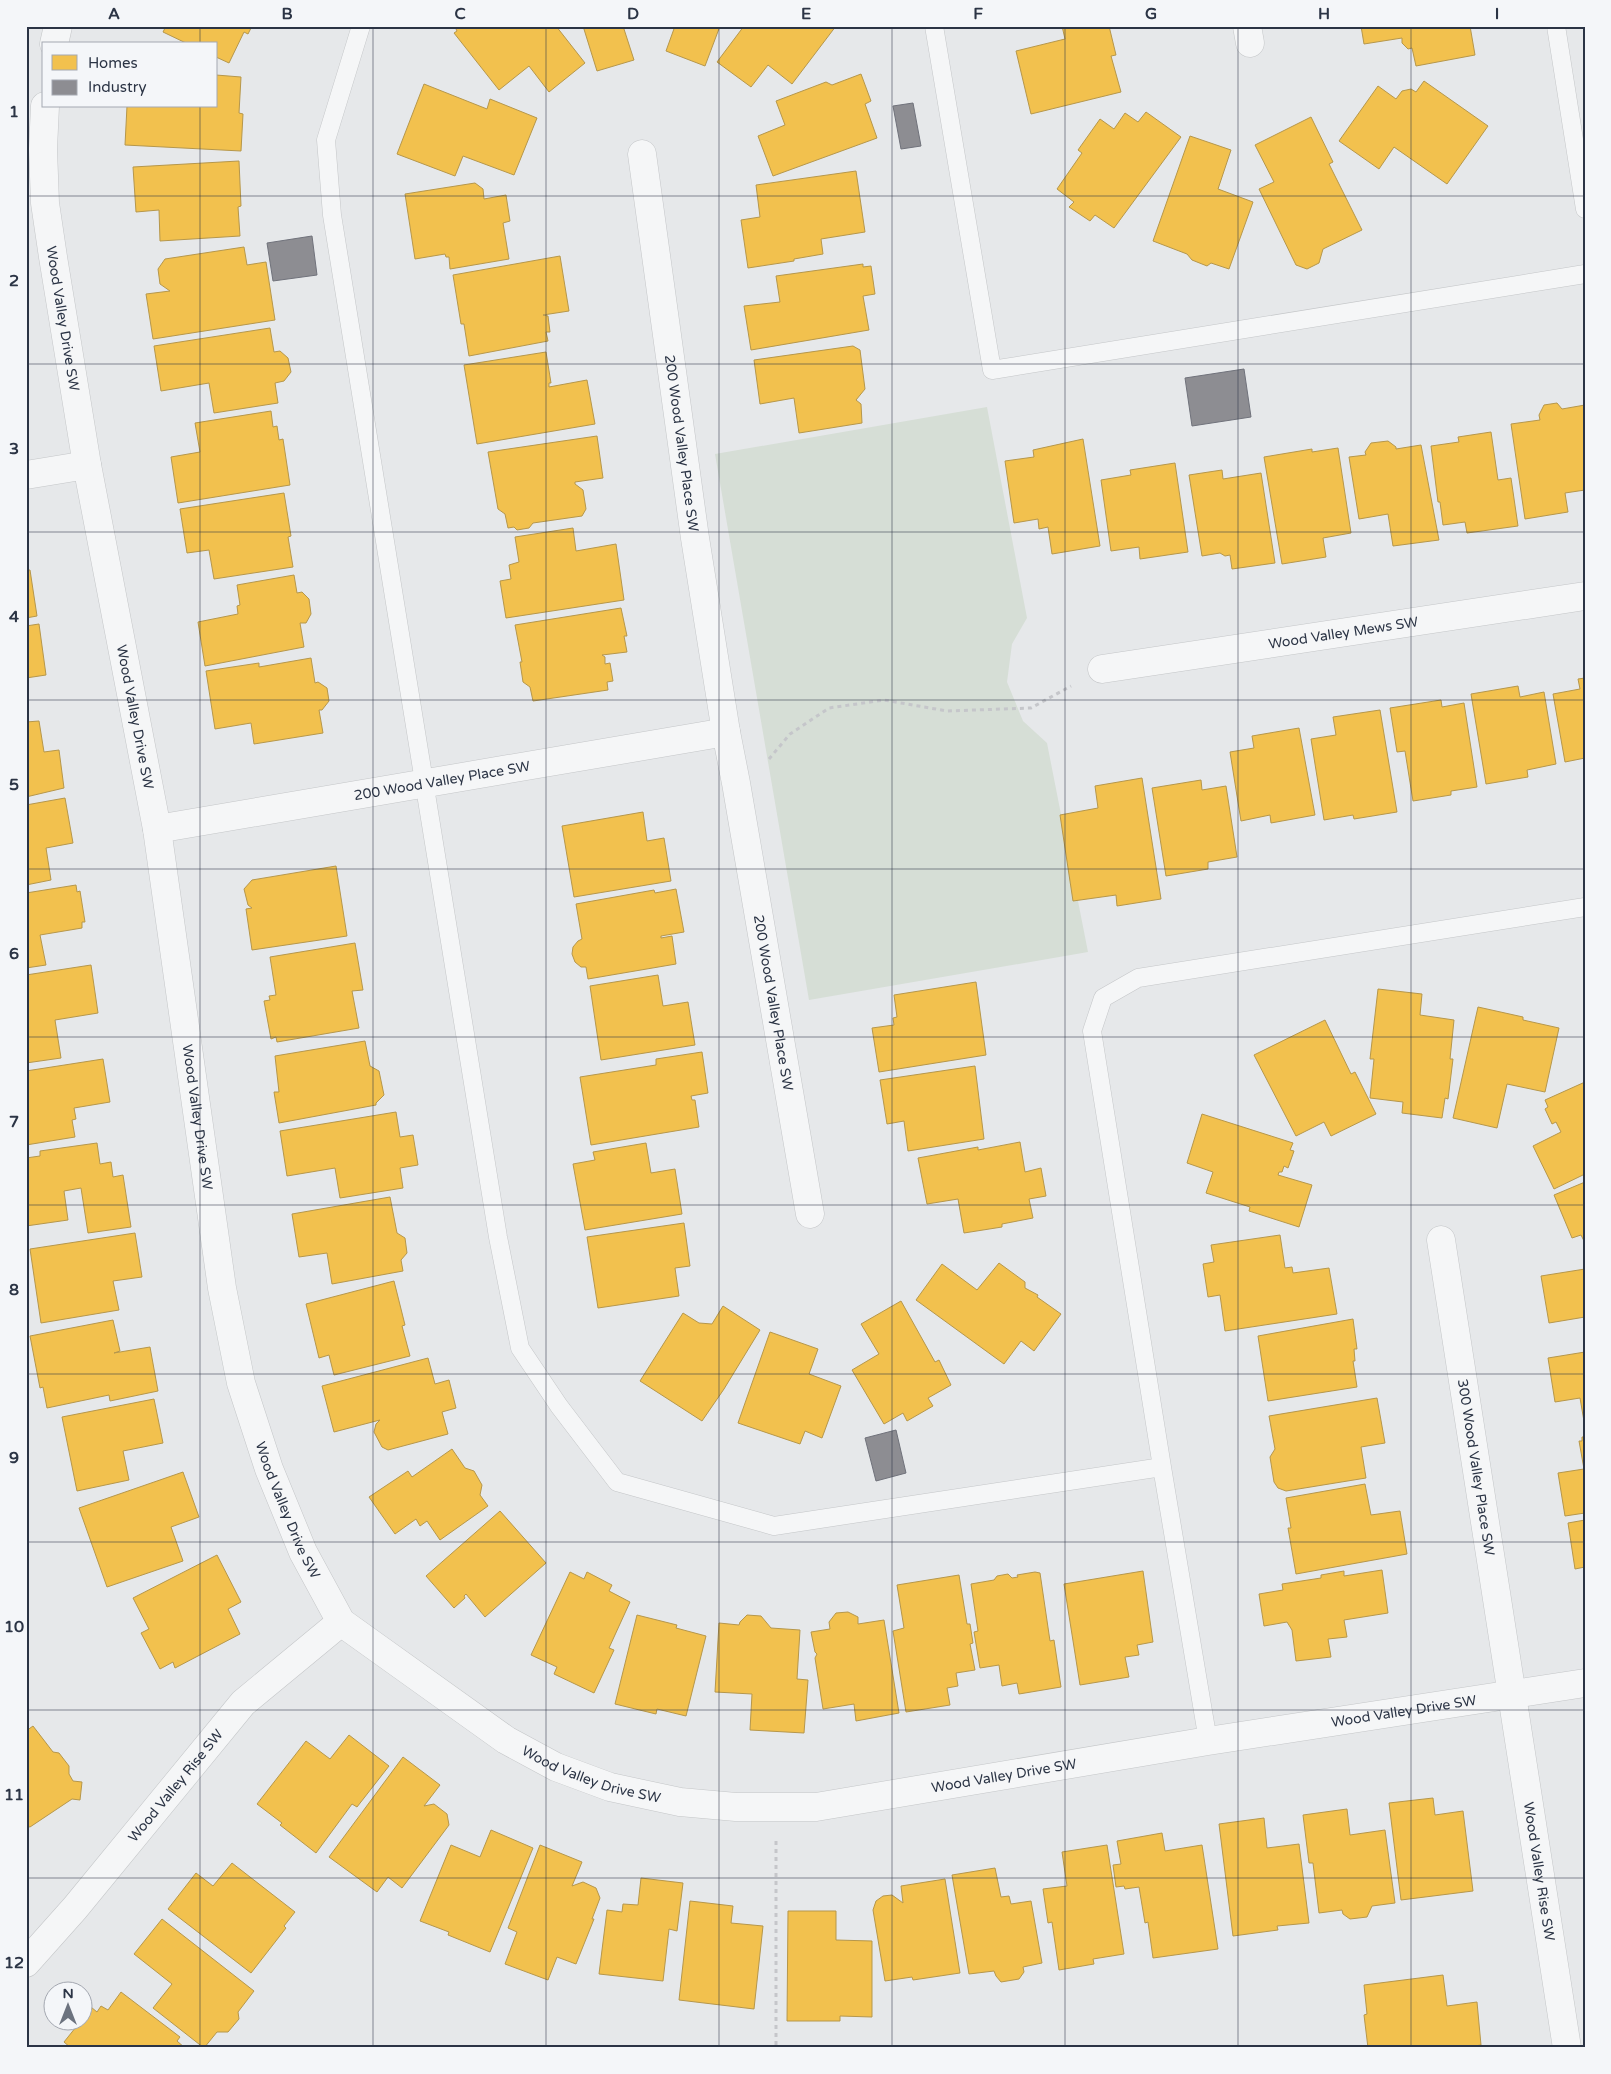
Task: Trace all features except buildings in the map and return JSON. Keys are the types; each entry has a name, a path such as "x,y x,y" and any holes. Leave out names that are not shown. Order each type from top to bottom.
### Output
{"street":[{"path":"54,42 58,26"},
{"name":"Wood Valley Drive SW","path":"45,108 43,149 45,203 87,465 157,829 222,1288 241,1383 269,1469 303,1552 341,1622 506,1740 556,1767 610,1787 680,1802 777,1808 816,1807 1208,1741 1585,1683"},
{"name":"200 Wood Valley Place SW","path":"642,154 696,538 726,732 810,1214"},
{"path":"26,475 87,465"},
{"name":"Wood Valley Mews SW","path":"1102,669 1585,596"},
{"name":"200 Wood Valley Place SW","path":"157,829 726,732"},
{"name":"300 Wood Valley Place SW","path":"1441,1240 1512,1694"},
{"name":"Wood Valley Rise SW","path":"26,1963 75,1908 243,1703 341,1622"},
{"name":"Wood Valley Rise SW","path":"1512,1694 1567,2048"}],"lane":[{"path":"361,26 326,140 332,214 498,1237 520,1348 559,1406 617,1482 774,1526 1162,1467"},
{"path":"934,26 992,370 1585,274"},
{"path":"1556,26 1585,209"},
{"path":"1208,1741 1092,1030 1103,998 1138,978 1585,907"}],"path":[{"path":"736,783 769,759 790,734 829,708 884,700 947,711 1031,708 1102,669"},
{"path":"776,2048 777,1808"}],"shaded area":[{"path":"987,407 1027,618 1012,644 1007,682 1023,721 1047,743 1088,952 809,1000 715,454"}]}
